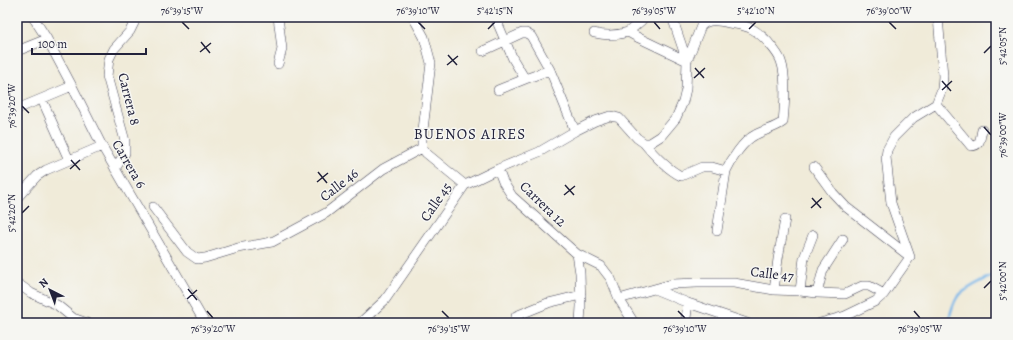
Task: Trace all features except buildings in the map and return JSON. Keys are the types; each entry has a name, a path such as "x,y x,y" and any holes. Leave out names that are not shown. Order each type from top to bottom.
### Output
{"street":[{"name":"Carrera 6","path":"33,17 47,39 102,146 205,323"},
{"name":"Carrera 8","path":"115,169 125,153 125,141 107,76 109,59 114,49 130,31 136,17"},
{"path":"278,17 282,49 278,64"},
{"path":"413,17 424,38 431,63 422,148 465,185"},
{"path":"495,17 504,41 525,79"},
{"path":"594,33 612,36 628,32 644,17"},
{"path":"672,17 687,61"},
{"path":"910,257 891,203 886,157 887,150 894,138 913,118 936,104 942,89 943,76 938,17"},
{"path":"644,143 650,143 661,136 676,118 684,102 687,61 703,23 717,20 750,28 760,34 773,48 780,60 784,74 783,122 753,136 739,150 730,163 726,171 717,231"},
{"path":"628,32 687,61"},
{"path":"483,51 522,33 529,34 550,70 575,131"},
{"path":"17,50 47,39"},
{"path":"498,90 550,70"},
{"path":"17,109 72,86"},
{"path":"44,104 69,160"},
{"path":"936,104 971,146 979,143 982,130"},
{"name":"Calle 45","path":"360,323 385,300 465,185 539,152 575,131 595,121 610,116 619,118 637,138 644,143"},
{"path":"644,143 652,153 675,173 681,176 702,167 712,167 726,171"},
{"path":"17,198 37,176 46,170 102,146"},
{"name":"Calle 46","path":"153,207 187,252 197,259 205,258 238,248 272,242 326,213 383,169 422,148"},
{"path":"814,168 846,207 910,257"},
{"name":"Carrera 12","path":"498,170 503,182 512,196 576,254 601,266 610,279 619,300 634,323"},
{"path":"774,290 785,220"},
{"path":"800,291 804,258 813,235"},
{"path":"817,293 823,270 843,239"},
{"path":"576,254 580,273 580,323"},
{"path":"820,323 845,316 876,301 884,294 910,257"},
{"path":"17,283 32,293 57,305 72,318 87,323"},
{"name":"Calle 47","path":"619,300 672,284 697,283 734,283 774,290 844,294 862,286 869,286 884,294"},
{"path":"654,289 688,303 747,323"},
{"path":"516,316 548,303 581,295"},
{"path":"686,323 688,303"}],"waterway":[{"path":"948,323 953,305 958,296 974,285 996,274"}],"district":[{"name":"BUENOS AIRES","path":"470,134"}]}
